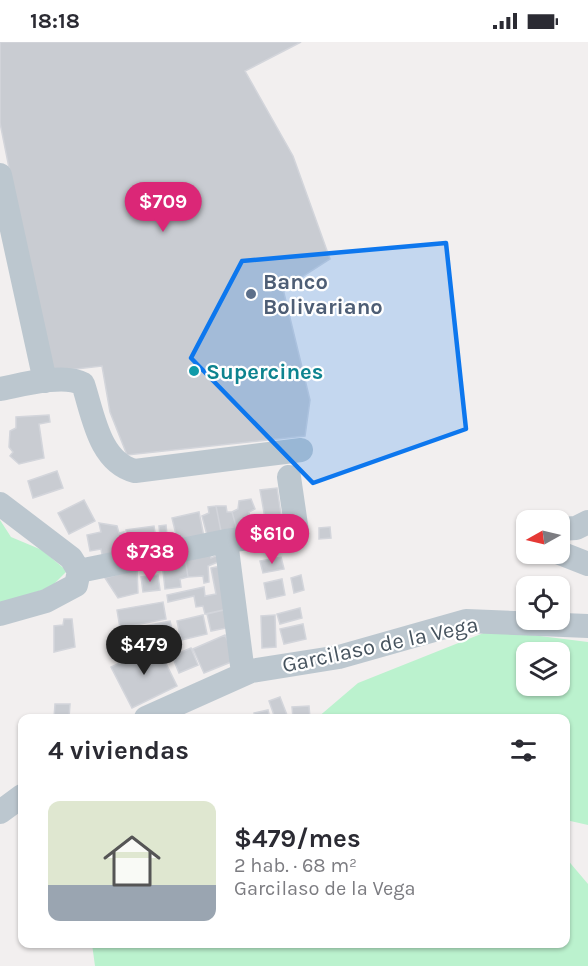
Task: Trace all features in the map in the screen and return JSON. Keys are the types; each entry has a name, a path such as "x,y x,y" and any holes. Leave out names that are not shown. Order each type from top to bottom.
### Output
{"street":[{"path":"0,175 4,214 45,381"},
{"path":"0,389 45,381 75,380 82,384 108,455 122,468 135,471 301,450"},
{"path":"79,570 225,541 297,532 289,477"},
{"path":"0,504 71,558 79,570 76,585 62,594 0,614"},
{"path":"570,528 588,522"},
{"path":"225,541 243,673"},
{"path":"570,557 588,564"},
{"name":"Garcilaso de la Vega","path":"155,714 243,673 339,657 466,621 588,626"},
{"path":"0,812 18,799"}],"highlighted area":[{"path":"446,243 466,429 313,483 191,358 242,261"}],"green space":[{"path":"0,520 11,537 42,550 67,571 51,587 0,604"},
{"path":"491,630 588,642 588,825 570,821 570,714 322,714 358,683"},
{"path":"570,863 588,884 588,966 95,966 93,948 570,948"}],"building":[{"path":"0,42 301,42 245,71 293,156 330,259 283,289 310,400 305,436 127,455 110,412 102,366 50,372 0,123"},
{"path":"49,415 50,422 39,424 44,458 19,464 10,456 13,452 9,447 10,431 16,428 16,417"},
{"path":"57,471 63,488 33,498 28,481"},
{"path":"277,488 282,521 266,524 260,490"},
{"path":"251,499 255,509 249,512 251,527 237,530 232,512 238,509 239,501"},
{"path":"84,500 95,521 69,534 58,513"},
{"path":"216,506 221,531 207,535 202,516 209,513 208,507"},
{"path":"216,506 226,506 227,512 232,512 237,530 221,531"},
{"path":"199,512 204,537 178,543 172,518"},
{"path":"99,523 117,526 119,533 124,532 128,554 103,559 101,549 90,551 87,535 101,532"},
{"path":"166,525 168,545 161,547 159,526"},
{"path":"154,526 158,550 128,554 126,530"},
{"path":"330,527 331,538 319,539 319,528"},
{"path":"210,554 211,558 218,555 218,562 208,566 209,582 204,583 203,576 188,577 185,558"},
{"path":"281,557 284,569 263,573 260,561"},
{"path":"185,558 188,577 180,579 181,587 165,589 162,562"},
{"path":"226,565 228,609 205,614 203,606 196,607 194,596 168,602 167,595 204,587 205,596 216,594 211,568"},
{"path":"137,569 138,593 118,598 105,578"},
{"path":"158,575 160,590 143,592 141,577"},
{"path":"301,575 304,590 294,593 291,578"},
{"path":"282,579 285,595 267,599 264,583"},
{"path":"163,602 166,619 120,628 117,610"},
{"path":"300,608 302,618 280,624 277,614"},
{"path":"228,609 231,627 211,631 207,614"},
{"path":"203,615 207,634 181,640 177,621"},
{"path":"275,615 276,647 262,648 261,616"},
{"path":"64,619 72,619 75,647 54,652 54,626 63,625"},
{"path":"170,621 174,638 147,644 144,626"},
{"path":"303,624 306,639 284,644 280,629"},
{"path":"140,629 142,646 123,647 121,631"},
{"path":"225,635 236,660 204,673 193,649"},
{"path":"157,645 177,686 132,708 111,667"},
{"path":"191,648 198,665 179,673 172,656"},
{"path":"280,697 287,714 274,714 269,701"},
{"path":"55,704 70,704 69,714 54,714"},
{"path":"309,706 310,714 293,714 292,707"},
{"path":"268,710 269,714 254,714"}],"place":[{"name":"Banco Bolivariano","path":"251,294"},
{"name":"Supercines","path":"194,371"}]}
